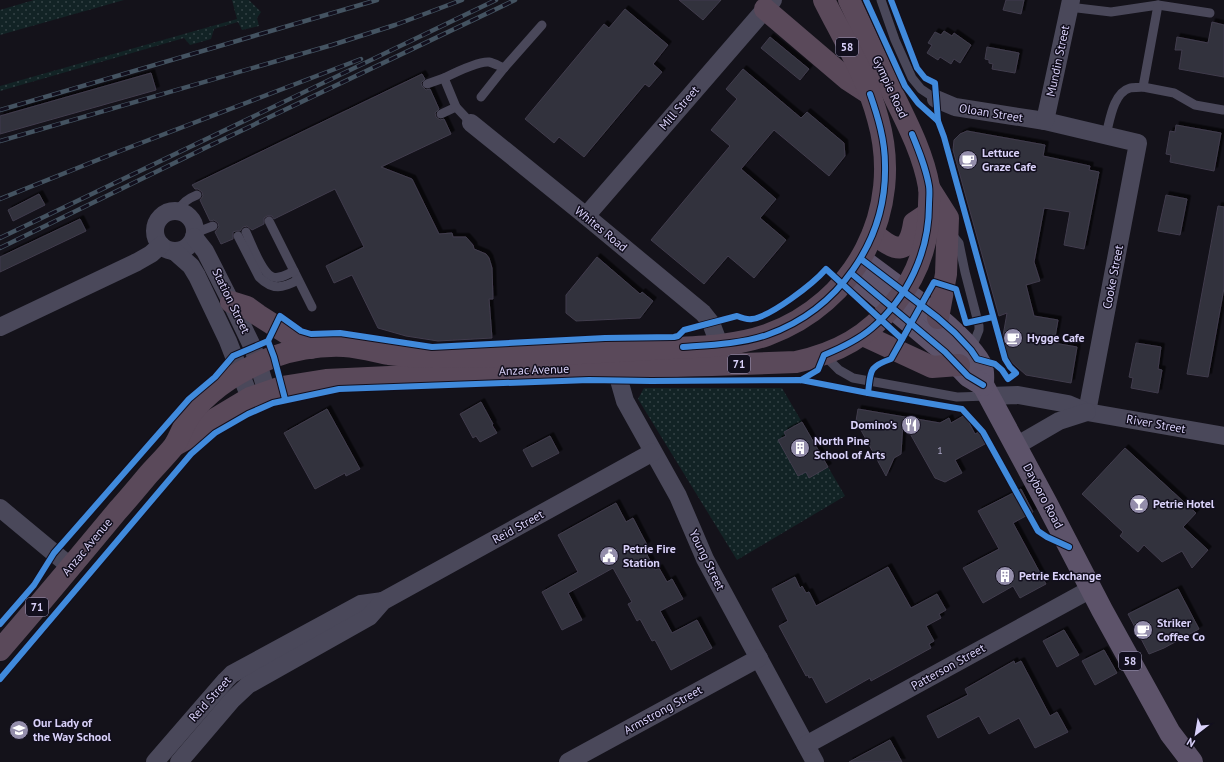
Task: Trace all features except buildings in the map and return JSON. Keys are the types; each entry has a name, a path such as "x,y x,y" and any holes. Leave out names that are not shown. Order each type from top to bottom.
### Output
{"highway":[{"name":"Gympie Road","path":"824,0 870,94 879,120 885,164 883,201 873,233 856,266"},
{"name":"Gympie Road","path":"849,0 912,134 926,173 929,188 929,213 925,244 915,273 898,300"},
{"path":"769,4 837,71 870,94"},
{"name":"58","path":"929,188 948,218 946,274 938,318"},
{"path":"873,233 889,246 898,248 903,246 911,237 914,223 929,213"},
{"name":"Anzac Avenue","path":"175,445 204,429 215,420 258,395 296,384 326,380 617,359 750,340 767,335 796,321 825,302 856,266"},
{"name":"Anzac Avenue","path":"0,650 175,445 188,418 200,404 211,393 249,368 289,352 310,348 342,346 408,357 497,356 770,363 796,362 824,355 850,343 872,328 898,300"},
{"path":"231,302 247,307 310,348"},
{"path":"863,335 932,367 965,358"}],"main road":[{"name":"Dayboro Road","path":"856,266 898,300 945,352 965,358"},
{"name":"Dayboro Road","path":"898,300 938,318 965,358 968,376 986,391 1091,589 1170,733 1192,762"},
{"name":"Dayboro Road","path":"1170,733 1178,762"}],"street":[{"name":"Mill Street","path":"586,216 769,4"},
{"name":"Mundin Street","path":"1045,121 1070,4"},
{"name":"Oloan Street","path":"936,100 955,108 1045,121 1138,142"},
{"name":"Whites Road","path":"470,123 586,216 703,313 711,324 719,344"},
{"name":"Cooke Street","path":"1087,412 1138,142"},
{"path":"0,327 138,262 151,254 167,248 180,250 186,248 195,236 193,221 184,213 172,211 166,213 157,221 155,234 157,240 167,248"},
{"name":"Station Street","path":"195,236 206,251 250,341 249,368"},
{"name":"Station Street","path":"167,248 191,266 228,341 249,368 258,395"},
{"name":"Young Street","path":"617,359 619,380 625,401 682,506 702,554 815,762"},
{"name":"River Street","path":"986,391 1018,394 1068,404 1087,412 1224,436"},
{"name":"River Street","path":"1016,446 1059,421 1087,412"},
{"name":"Reid Street","path":"179,762 232,700 248,685 369,617 383,601 653,452"},
{"path":"0,508 71,567"},
{"name":"Patterson Street","path":"806,745 1091,589"},
{"name":"Reid Street","path":"155,762 232,674 361,604 383,601"},
{"name":"Armstrong Street","path":"568,762 758,658"}],"lane":[{"name":"Oloan Street","path":"881,0 912,78 921,89 936,100"},
{"path":"1070,4 1111,12 1145,4 1210,13"},
{"path":"1143,88 1158,5"},
{"path":"480,97 542,25"},
{"path":"427,84 486,62 492,62 504,68"},
{"path":"444,78 456,107 470,123"},
{"path":"1106,135 1114,105 1121,93 1130,88 1143,88 1174,93 1195,105 1223,110"},
{"path":"441,114 456,107"},
{"path":"178,211 181,204 189,198 197,195"},
{"path":"269,221 312,307"},
{"path":"195,236 213,226"},
{"path":"948,229 959,242 979,326 979,330 965,358"},
{"path":"294,271 282,277 274,277 266,272 242,234 259,277 264,282 278,287 285,287 298,280"},
{"path":"824,355 839,370 852,378 957,397 986,391"}],"shaded area":[{"path":"34,0 124,0 0,35 0,10"},
{"path":"232,0 249,0 261,12 257,18 259,26 242,30 238,22 214,29 211,39 190,45 184,38 0,91 0,86 237,19"},
{"path":"644,388 782,388 845,496 737,560 638,399"}],"railway":[{"path":"0,110 377,0"},
{"path":"0,141 332,45 395,25 462,0"},
{"path":"0,238 496,0"},
{"path":"0,248 515,0"},
{"path":"0,199 120,151 361,59"}],"cycle path":[{"path":"866,0 905,86 918,103 938,121"},
{"path":"861,259 938,318 955,333 971,350 977,359 995,364 1002,370 1008,379 1016,373 1005,359 944,137 938,121 935,83 925,78 917,68 891,0"},
{"path":"683,347 725,344 757,338 793,324 816,309 836,290 853,269 867,246 877,220 883,193 885,165 884,147 870,94"},
{"path":"801,380 818,370 824,355 837,350 861,336 885,316 906,288 914,272 925,240 928,223 929,191 928,179 912,134"},
{"path":"0,624 34,585 54,553 189,399 215,377 233,356 268,341 280,316 301,331 311,334 340,333 432,347 605,338 674,337 678,336 684,330 737,316 748,319 760,317 791,299 826,269 902,339"},
{"path":"851,273 945,352 968,376 983,385"},
{"path":"868,393 874,367 891,359 934,282 956,289 966,323 993,317"},
{"path":"268,341 274,357 285,399"},
{"path":"0,679 191,454 215,433 248,414 273,403 339,389 589,380 801,380 962,409 983,432 1038,531 1047,537 1069,547"}],"place":[{"name":"Lettuce Graze Cafe","path":"968,160"},
{"name":"Hygge Cafe","path":"1013,338"},
{"name":"Domino's","path":"911,425"},
{"name":"North Pine School of Arts","path":"800,448"},
{"name":"Petrie Hotel","path":"1139,504"},
{"name":"Petrie Fire Station","path":"609,556"},
{"name":"Petrie Exchange","path":"1005,576"},
{"name":"Striker Coffee Co","path":"1143,630"},
{"name":"Our Lady of the Way School","path":"19,730"}]}
